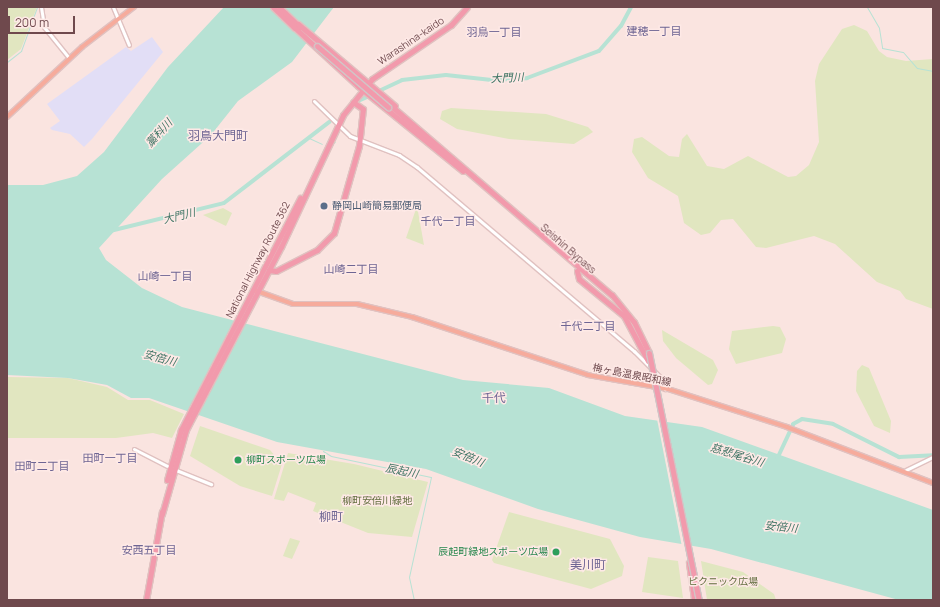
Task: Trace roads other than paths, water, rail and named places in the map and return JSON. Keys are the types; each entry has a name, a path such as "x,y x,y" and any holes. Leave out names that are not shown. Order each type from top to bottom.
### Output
{"highway":[{"name":"Seishin Bypass","path":"273,7 474,178 621,309 648,354 648,361 689,563 695,600"},
{"name":"Seishin Bypass","path":"279,7 296,26"},
{"name":"Warashina-kaido","path":"362,89 369,82 451,25 467,7"},
{"path":"296,26 369,82 465,168"},
{"path":"296,26 362,89 474,178"},
{"name":"National Highway Route 362","path":"353,102 363,109 360,141 344,205 331,237 311,253 276,271 269,270 337,124 362,89"},
{"name":"National Highway Route 362","path":"146,600 173,460 181,430 255,292 337,124 362,89"},
{"name":"Seishin Bypass","path":"389,106 465,168 474,178"},
{"path":"579,263 622,302 636,321 648,354 654,374 700,600"},
{"path":"255,292 269,270"},
{"path":"580,271 582,281 624,316 648,354"},
{"path":"573,283 582,281"}],"main road":[{"path":"7,117 69,58 134,7"},
{"name":"梅ヶ島温泉昭和線","path":"255,292 297,304 350,303 386,310 588,375 664,389 787,427 906,470 933,483"}],"street":[{"path":"41,7 44,27 69,58"},
{"path":"113,7 116,20 129,46"},
{"path":"314,101 337,124 360,141 399,155 417,167 643,360 661,378 664,389"},
{"path":"134,450 167,466"},
{"path":"906,470 933,457"},
{"path":"176,470 211,484"}],"water":[{"path":"224,7 334,7 292,62 238,101 211,135 162,179 99,248 106,260 142,288 182,307 463,380 549,388 625,416 702,427 933,510 933,600 899,600 711,549 640,537 538,509 426,469 277,442 149,398 131,398 107,385 68,378 7,375 7,185 43,185 77,176 104,152 168,67"}],"waterway":[{"path":"7,62 21,51 37,7"},
{"name":"大門川","path":"381,90 402,80 446,75 492,80 527,78 599,51 621,26 631,7"},
{"path":"867,7 879,28 882,48 903,52 917,68 932,71"},
{"name":"大門川","path":"358,101 369,96"},
{"name":"大門川","path":"110,231 224,203 329,122"},
{"path":"309,138 322,144"},
{"name":"慈悲尾谷川","path":"777,459 793,424 802,419 833,424 899,457 933,455"},
{"name":"辰起川","path":"323,451 331,456 431,477 409,577 414,600"}],"place":[{"name":"静岡山崎簡易郵便局","path":"324,206"},
{"name":"柳町スポーツ広場","path":"238,460"},
{"name":"辰起町緑地スポーツ広場","path":"556,552"}],"district":[{"name":"建穂一丁目","path":"654,31"},
{"name":"羽鳥一丁目","path":"494,32"},
{"name":"羽鳥大門町","path":"218,136"},
{"name":"千代一丁目","path":"448,221"},
{"name":"山崎二丁目","path":"351,269"},
{"name":"山崎一丁目","path":"165,276"},
{"name":"千代二丁目","path":"588,326"},
{"name":"千代","path":"494,398"},
{"name":"田町一丁目","path":"110,458"},
{"name":"田町二丁目","path":"42,466"},
{"name":"柳町","path":"331,517"},
{"name":"安西五丁目","path":"149,550"},
{"name":"美川町","path":"588,565"}],"water label":[{"name":"藁科川","path":"159,133"},
{"name":"安倍川","path":"160,358"},
{"name":"安倍川","path":"468,457"},
{"name":"安倍川","path":"781,527"}],"park label":[{"name":"柳町安倍川緑地","path":"377,501"},
{"name":"ピクニック広場","path":"723,582"}]}
